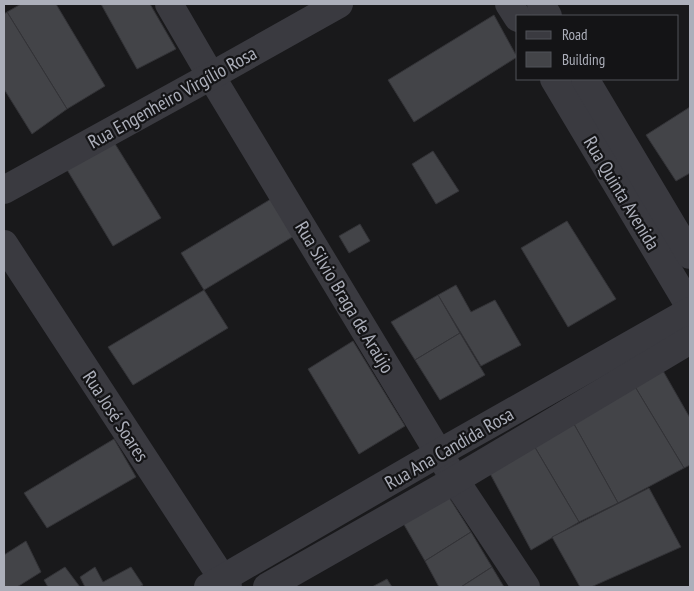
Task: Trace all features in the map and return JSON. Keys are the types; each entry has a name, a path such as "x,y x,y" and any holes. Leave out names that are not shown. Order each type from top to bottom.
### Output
{"street":[{"name":"Rua Silvio Braga de Araújo","path":"169,4 455,480 526,587"},
{"name":"Rua Engenheiro Virgílio Rosa","path":"4,190 339,4"},
{"path":"509,4 516,15"},
{"path":"541,4 547,15"},
{"name":"Rua Quinta Avenida","path":"555,80 690,309"},
{"name":"Rua Quinta Avenida","path":"586,80 690,255"},
{"name":"Rua José Soares","path":"4,244 220,585"},
{"name":"Rua Ana Candida Rosa","path":"220,585 439,453 690,309"},
{"name":"Rua Ana Candida Rosa","path":"267,587 455,480 690,340"}],"building":[{"path":"21,4 56,4 105,86 67,109 7,12"},
{"path":"101,4 150,4 176,49 137,69"},
{"path":"7,12 67,109 32,134 4,89 4,14"},
{"path":"494,15 516,55 516,58 414,122 388,80"},
{"path":"690,107 690,173 676,181 646,135"},
{"path":"112,139 161,218 113,246 66,168"},
{"path":"433,151 459,191 436,204 412,164"},
{"path":"271,199 294,236 204,290 181,253"},
{"path":"567,221 616,299 568,327 521,248"},
{"path":"360,224 370,241 349,253 339,236"},
{"path":"456,285 471,312 495,300 521,345 481,366 438,295"},
{"path":"204,290 228,328 133,385 108,347"},
{"path":"438,295 460,333 415,360 391,322"},
{"path":"460,333 485,375 440,400 415,360"},
{"path":"353,341 405,426 359,454 308,369"},
{"path":"658,362 690,418 690,465 684,468 631,380"},
{"path":"631,380 684,468 618,503 570,417"},
{"path":"570,417 618,503 579,522 530,439"},
{"path":"114,439 136,477 47,528 24,493"},
{"path":"530,439 579,522 531,550 486,466"},
{"path":"649,488 681,547 591,587 580,587 552,537"},
{"path":"445,491 471,532 425,561 399,516"},
{"path":"471,532 492,567 461,587 439,587 425,561"},
{"path":"26,541 41,572 17,587 4,587 4,555"},
{"path":"65,567 80,587 48,587 44,580"},
{"path":"95,567 103,582 131,567 143,585 139,587 85,587 80,577"},
{"path":"492,567 504,587 461,587"},
{"path":"387,579 392,587 372,587"}]}
